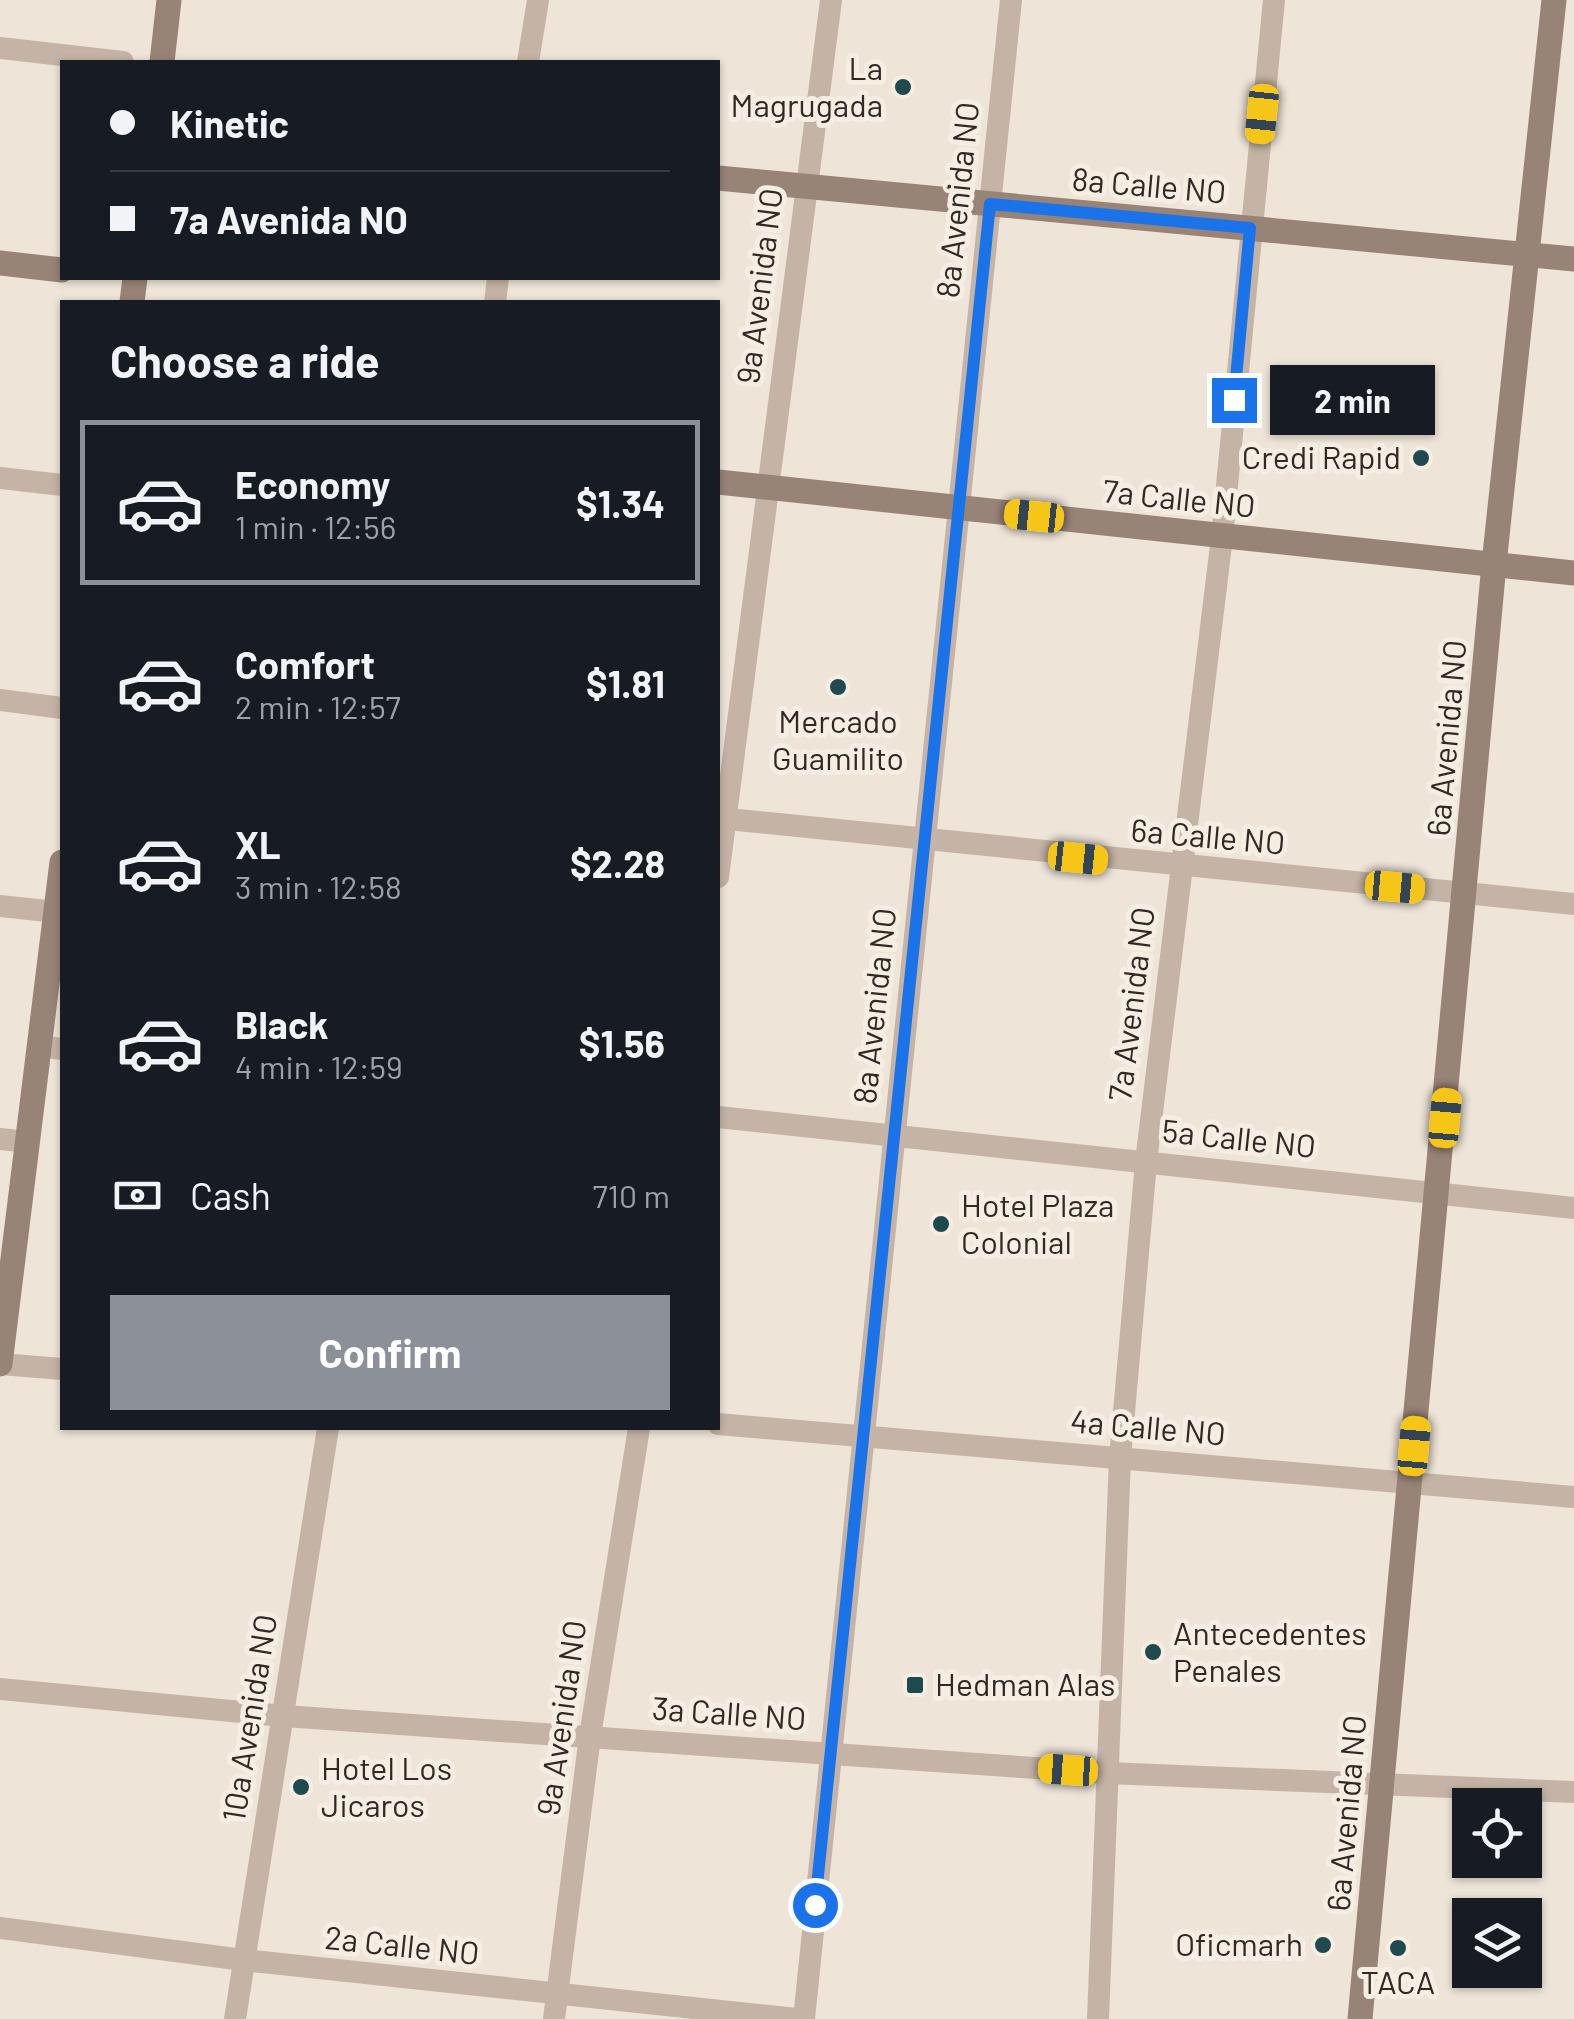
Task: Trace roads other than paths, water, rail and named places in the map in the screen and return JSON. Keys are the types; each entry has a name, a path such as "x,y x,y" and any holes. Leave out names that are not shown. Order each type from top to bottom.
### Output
{"street":[{"path":"162,60 170,0"},
{"path":"528,60 538,0"},
{"name":"9a Avenida NO","path":"720,848 831,0"},
{"name":"8a Avenida NO","path":"800,2019 831,1754 1012,0"},
{"name":"7a Avenida NO","path":"1098,2019 1120,1458 1146,1162 1222,536 1274,0"},
{"name":"6a Avenida NO","path":"1360,2019 1494,564 1554,0"},
{"path":"0,48 105,60"},
{"name":"8a Calle NO","path":"720,178 1574,259"},
{"path":"0,263 60,270"},
{"path":"0,478 60,485"},
{"name":"7a Calle NO","path":"720,482 1574,573"},
{"path":"0,700 60,708"},
{"name":"6a Calle NO","path":"722,818 1180,868 1574,904"},
{"path":"60,879 51,1048 28,1142 0,1364 60,1369"},
{"path":"0,906 56,912"},
{"name":"5a Calle NO","path":"720,1117 1574,1208"},
{"path":"0,1139 28,1142"},
{"name":"4a Calle NO","path":"720,1424 1574,1496"},
{"name":"10a Avenida NO","path":"235,2019 328,1430"},
{"name":"9a Avenida NO","path":"555,2007 590,1736 639,1430"},
{"name":"3a Calle NO","path":"0,1689 284,1716 1107,1773 1574,1792"},
{"name":"2a Calle NO","path":"0,1928 555,2007 800,2019"}],"place":[{"name":"La Magrugada","path":"903,87"},
{"name":"Credi Rapid","path":"1421,458"},
{"name":"Mercado Guamilito","path":"838,687"},
{"name":"Hotel Plaza Colonial","path":"941,1224"},
{"name":"Antecedentes Penales","path":"1153,1652"},
{"name":"Hedman Alas","path":"915,1685"},
{"name":"Hotel Los Jicaros","path":"301,1787"},
{"name":"Oficmarh","path":"1323,1945"},
{"name":"TACA","path":"1398,1948"}]}
